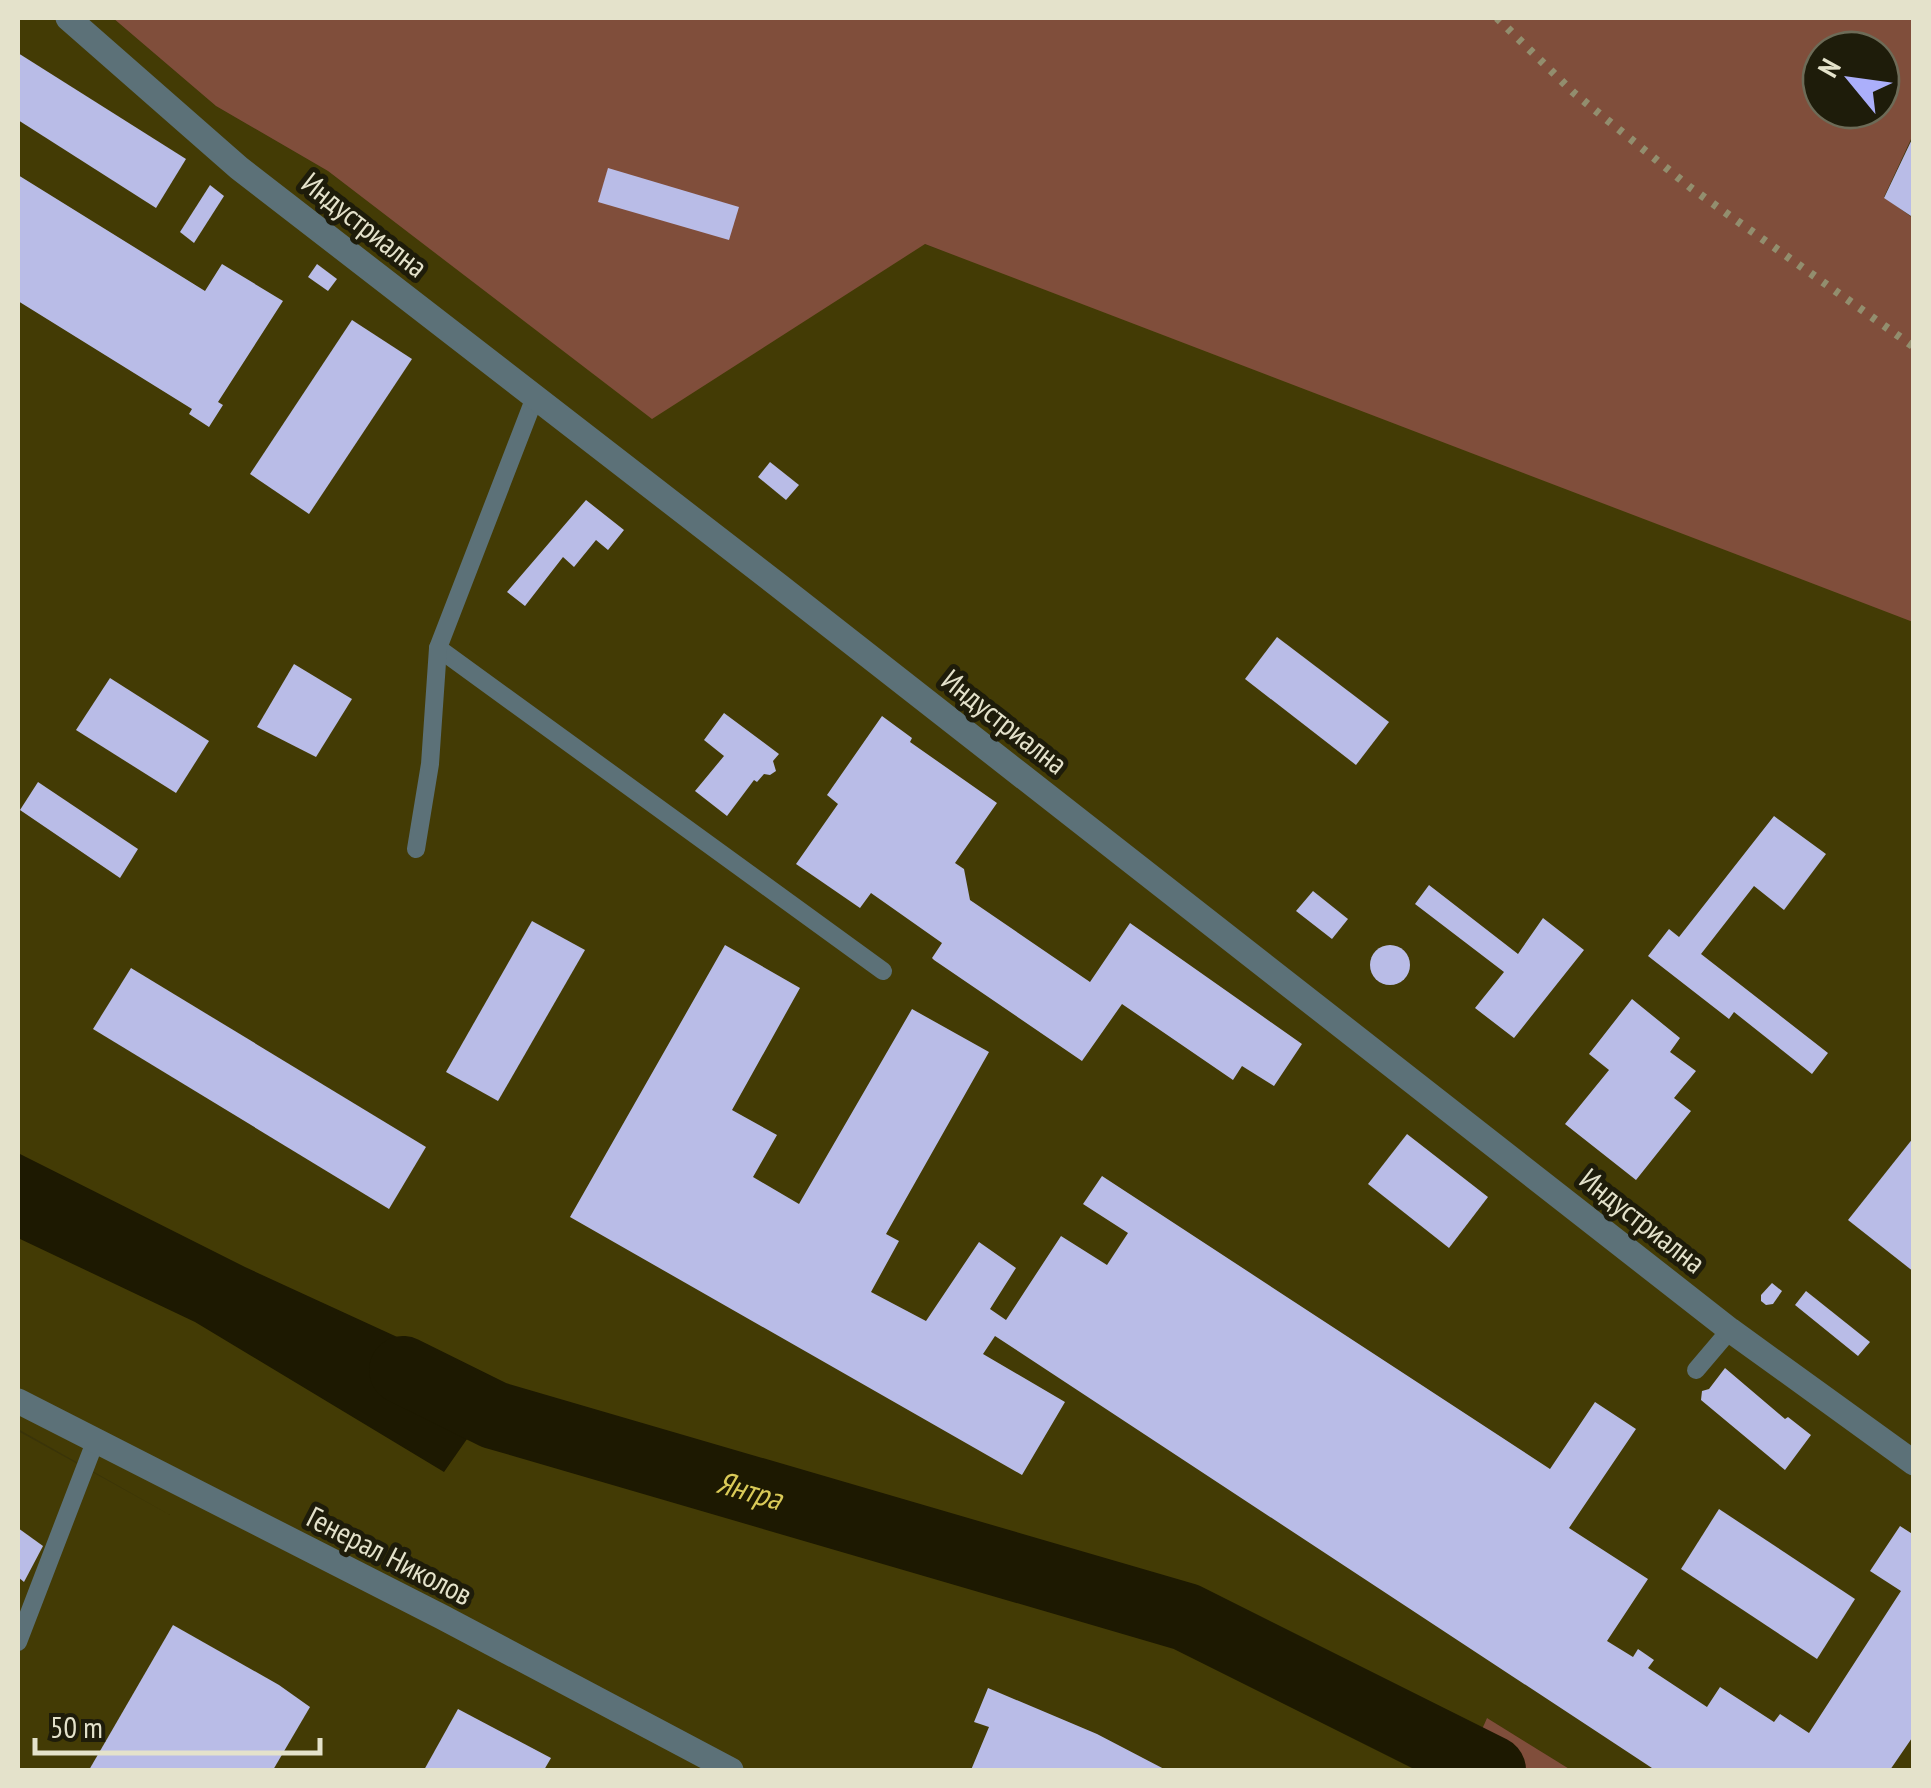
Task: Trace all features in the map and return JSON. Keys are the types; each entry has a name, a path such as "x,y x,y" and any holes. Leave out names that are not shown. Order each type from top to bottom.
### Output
{"street":[{"name":"Индустриална","path":"68,18 240,168 1730,1330 1914,1462"},
{"name":"Генерал Николов","path":"18,1401 731,1770"}],"lane":[{"path":"416,850 430,764 438,648 535,397"},
{"path":"438,648 884,972"},
{"path":"1696,1370 1730,1330"},
{"path":"18,1642 95,1442"}],"shaded area":[{"path":"18,18 113,18 216,106 328,171 652,418 924,244 1291,377 1913,621 1913,1770 1571,1770 1487,1718 1464,1770 18,1770 18,1431 170,1515 18,1429"},
{"path":"113,18 1913,18 1913,135 1884,197 1913,218 1913,622 925,244 652,419 328,171 216,106"},
{"path":"18,1153 245,1267 504,1386 444,1472 195,1322 18,1238"},
{"path":"1487,1718 1571,1770 1464,1770"}],"building":[{"path":"18,53 186,159 156,208 18,120"},
{"path":"1914,135 1914,218 1884,198"},
{"path":"608,168 739,207 729,240 598,202"},
{"path":"18,175 205,291 222,264 283,301 218,402 223,405 209,427 189,414 192,409 18,301"},
{"path":"210,185 224,196 194,243 180,232"},
{"path":"317,264 337,279 328,291 308,277"},
{"path":"352,320 412,359 309,514 250,474"},
{"path":"770,462 799,485 786,500 758,477"},
{"path":"586,500 624,530 608,550 596,540 574,567 563,557 525,606 507,592"},
{"path":"1277,637 1389,722 1356,765 1245,679"},
{"path":"294,664 352,699 316,757 257,727"},
{"path":"110,678 209,741 176,793 76,730"},
{"path":"724,713 779,754 773,761 776,771 754,780 727,816 695,791 724,756 704,740"},
{"path":"882,716 912,738 910,742 997,803 955,863 964,869 970,900 1090,982 1130,923 1302,1044 1274,1086 1242,1066 1233,1080 1122,1004 1082,1061 934,960 942,943 871,893 860,908 796,864 838,804 827,795"},
{"path":"38,782 138,849 120,878 20,810"},
{"path":"1774,816 1826,854 1784,910 1754,886 1701,954 1828,1053 1812,1074 1734,1012 1729,1019 1648,956 1669,929 1679,937"},
{"path":"1429,885 1518,954 1543,918 1584,950 1514,1038 1475,1008 1504,972 1415,904"},
{"path":"1313,891 1348,919 1332,939 1296,911"},
{"path":"532,921 585,950 498,1101 446,1072"},
{"path":"725,945 800,988 732,1110 777,1135 753,1177 799,1204 912,1009 989,1052 886,1234 899,1241 871,1292 926,1321 979,1242 1016,1268 990,1309 1006,1320 1061,1236 1107,1265 1128,1233 1083,1204 1102,1176 1550,1469 1595,1402 1636,1429 1569,1528 1648,1579 1607,1641 1633,1657 1638,1649 1654,1660 1648,1668 1707,1707 1720,1687 1774,1722 1780,1714 1809,1733 1901,1591 1870,1571 1900,1526 1914,1535 1914,1735 1890,1770 1655,1770 995,1336 983,1354 1065,1402 1022,1475 570,1217"},
{"path":"1390,945 1404,951 1410,965 1404,979 1390,985 1376,979 1370,965 1376,951"},
{"path":"131,968 426,1147 389,1209 93,1029"},
{"path":"1632,999 1680,1038 1670,1052 1696,1071 1674,1098 1691,1111 1636,1180 1565,1124 1609,1070 1589,1054"},
{"path":"1407,1134 1488,1197 1449,1248 1368,1184"},
{"path":"1914,1137 1914,1272 1848,1220"},
{"path":"1772,1283 1782,1291 1773,1304 1766,1305 1761,1295"},
{"path":"1806,1291 1870,1342 1858,1356 1795,1305"},
{"path":"1725,1368 1785,1419 1788,1417 1811,1435 1785,1470 1701,1400 1702,1391 1709,1389"},
{"path":"1719,1509 1855,1599 1817,1659 1681,1569"},
{"path":"18,1528 43,1546 24,1582 18,1577"},
{"path":"173,1625 310,1707 273,1770 89,1770"},
{"path":"988,1688 1097,1734 1166,1770 971,1770 989,1727 974,1722"},
{"path":"458,1709 551,1758 544,1770 424,1770"}],"waterway":[{"name":"Янтра","path":"403,1370 494,1415 1186,1617 1492,1770"}],"railway":[{"path":"1497,18 1574,93 1691,188 1914,347"}]}
